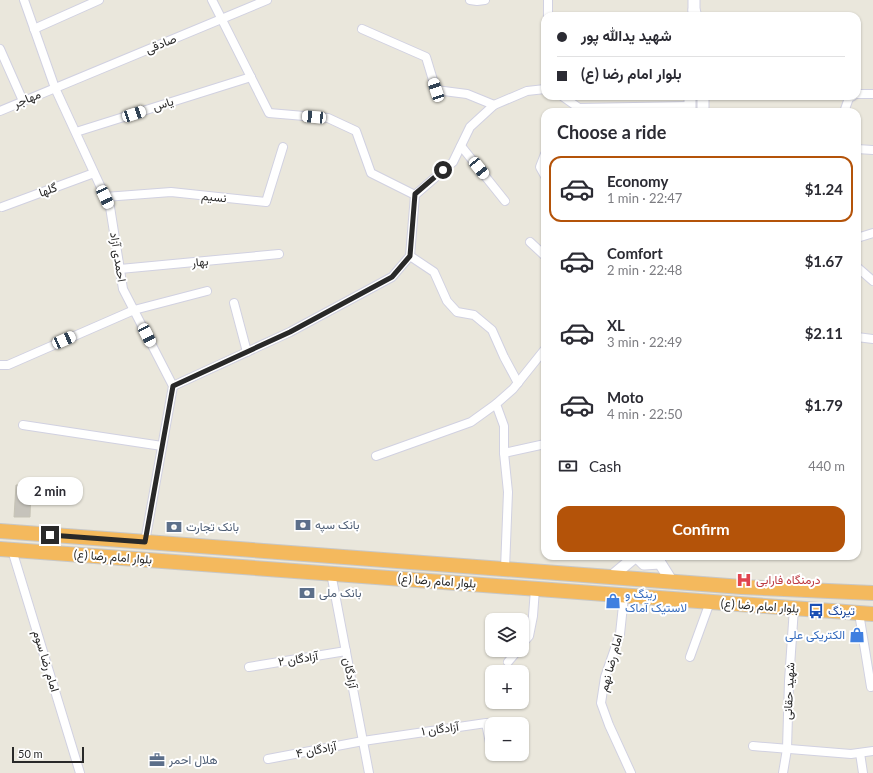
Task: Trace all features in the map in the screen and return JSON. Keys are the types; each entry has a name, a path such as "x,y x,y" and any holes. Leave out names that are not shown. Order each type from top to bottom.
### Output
{"highway":[{"name":"بلوار امام رضا (ع)","path":"0,531 742,587 873,593"},
{"name":"بلوار امام رضا (ع)","path":"6,549 866,613"}],"street":[{"name":"احمدی آزاد","path":"24,0 55,88 110,207 123,289 173,386"},
{"path":"34,29 99,0"},
{"path":"212,0 269,113 328,118 356,131 371,173 415,194"},
{"name":"صادقی","path":"55,88 267,0"},
{"path":"470,0 485,0"},
{"path":"548,0 548,12"},
{"path":"362,29 426,57 436,90 467,94 494,105"},
{"path":"0,48 22,101"},
{"name":"یاس","path":"76,132 251,77"},
{"name":"مهاجر","path":"0,111 55,88"},
{"path":"145,542 173,386 290,332 392,277 410,256 415,194 452,162 470,127 494,105 527,92 541,90"},
{"path":"861,94 873,94"},
{"path":"567,100 577,108"},
{"path":"623,108 690,105"},
{"path":"461,146 505,201"},
{"name":"نسیم","path":"105,197 171,192 266,202 283,147"},
{"path":"861,149 873,150"},
{"name":"گلها","path":"2,207 94,173"},
{"path":"861,237 873,233"},
{"path":"530,242 541,252"},
{"name":"بهار","path":"120,270 279,254"},
{"path":"410,256 434,272 447,301 457,312 474,315 492,330 518,383"},
{"path":"861,270 873,281"},
{"path":"0,365 8,365 134,310 206,291"},
{"path":"234,303 247,352"},
{"path":"861,337 873,339"},
{"path":"376,456 471,422 514,389 541,354"},
{"path":"496,404 504,426 504,453 508,492 505,569"},
{"path":"23,425 162,446"},
{"path":"504,453 541,445"},
{"name":"امام رضا سوم","path":"6,549 80,773"},
{"path":"611,577 631,560"},
{"path":"640,560 644,564 659,560 672,582"},
{"name":"آزادگان","path":"331,574 370,773"},
{"path":"529,636 533,616 535,589"},
{"name":"امام رضا نهم","path":"624,596 620,634 605,677 601,703 608,725 631,773"},
{"path":"690,657 710,602"},
{"name":"شهید حقانی","path":"783,773 787,749 789,680 794,608"},
{"path":"866,613 872,687"},
{"name":"آزادگان ۲","path":"249,667 346,651"},
{"path":"508,662 512,657"},
{"name":"آزادگان ۱","path":"363,740 485,723"},
{"name":"آزادگان ۴","path":"268,759 363,740"},
{"path":"753,746 851,754 873,751"},
{"path":"860,753 863,773"}],"building":[{"path":"16,485 31,485 30,517 14,517"}],"place":[{"name":"بانک سپه","path":"303,525"},
{"name":"بانک تجارت","path":"174,527"},
{"name":"درمنگاه فارابی","path":"744,580"},
{"name":"بانک ملی","path":"307,593"},
{"name":"رینگ و لاستیک آماک","path":"613,601"},
{"name":"تیرنگ","path":"816,611"},
{"name":"الکتریکی علی","path":"857,635"},
{"name":"هلال احمر","path":"157,760"}],"route":[{"path":"50,535 145,542 173,386 290,332 392,277 410,256 415,194 443,170"}]}
